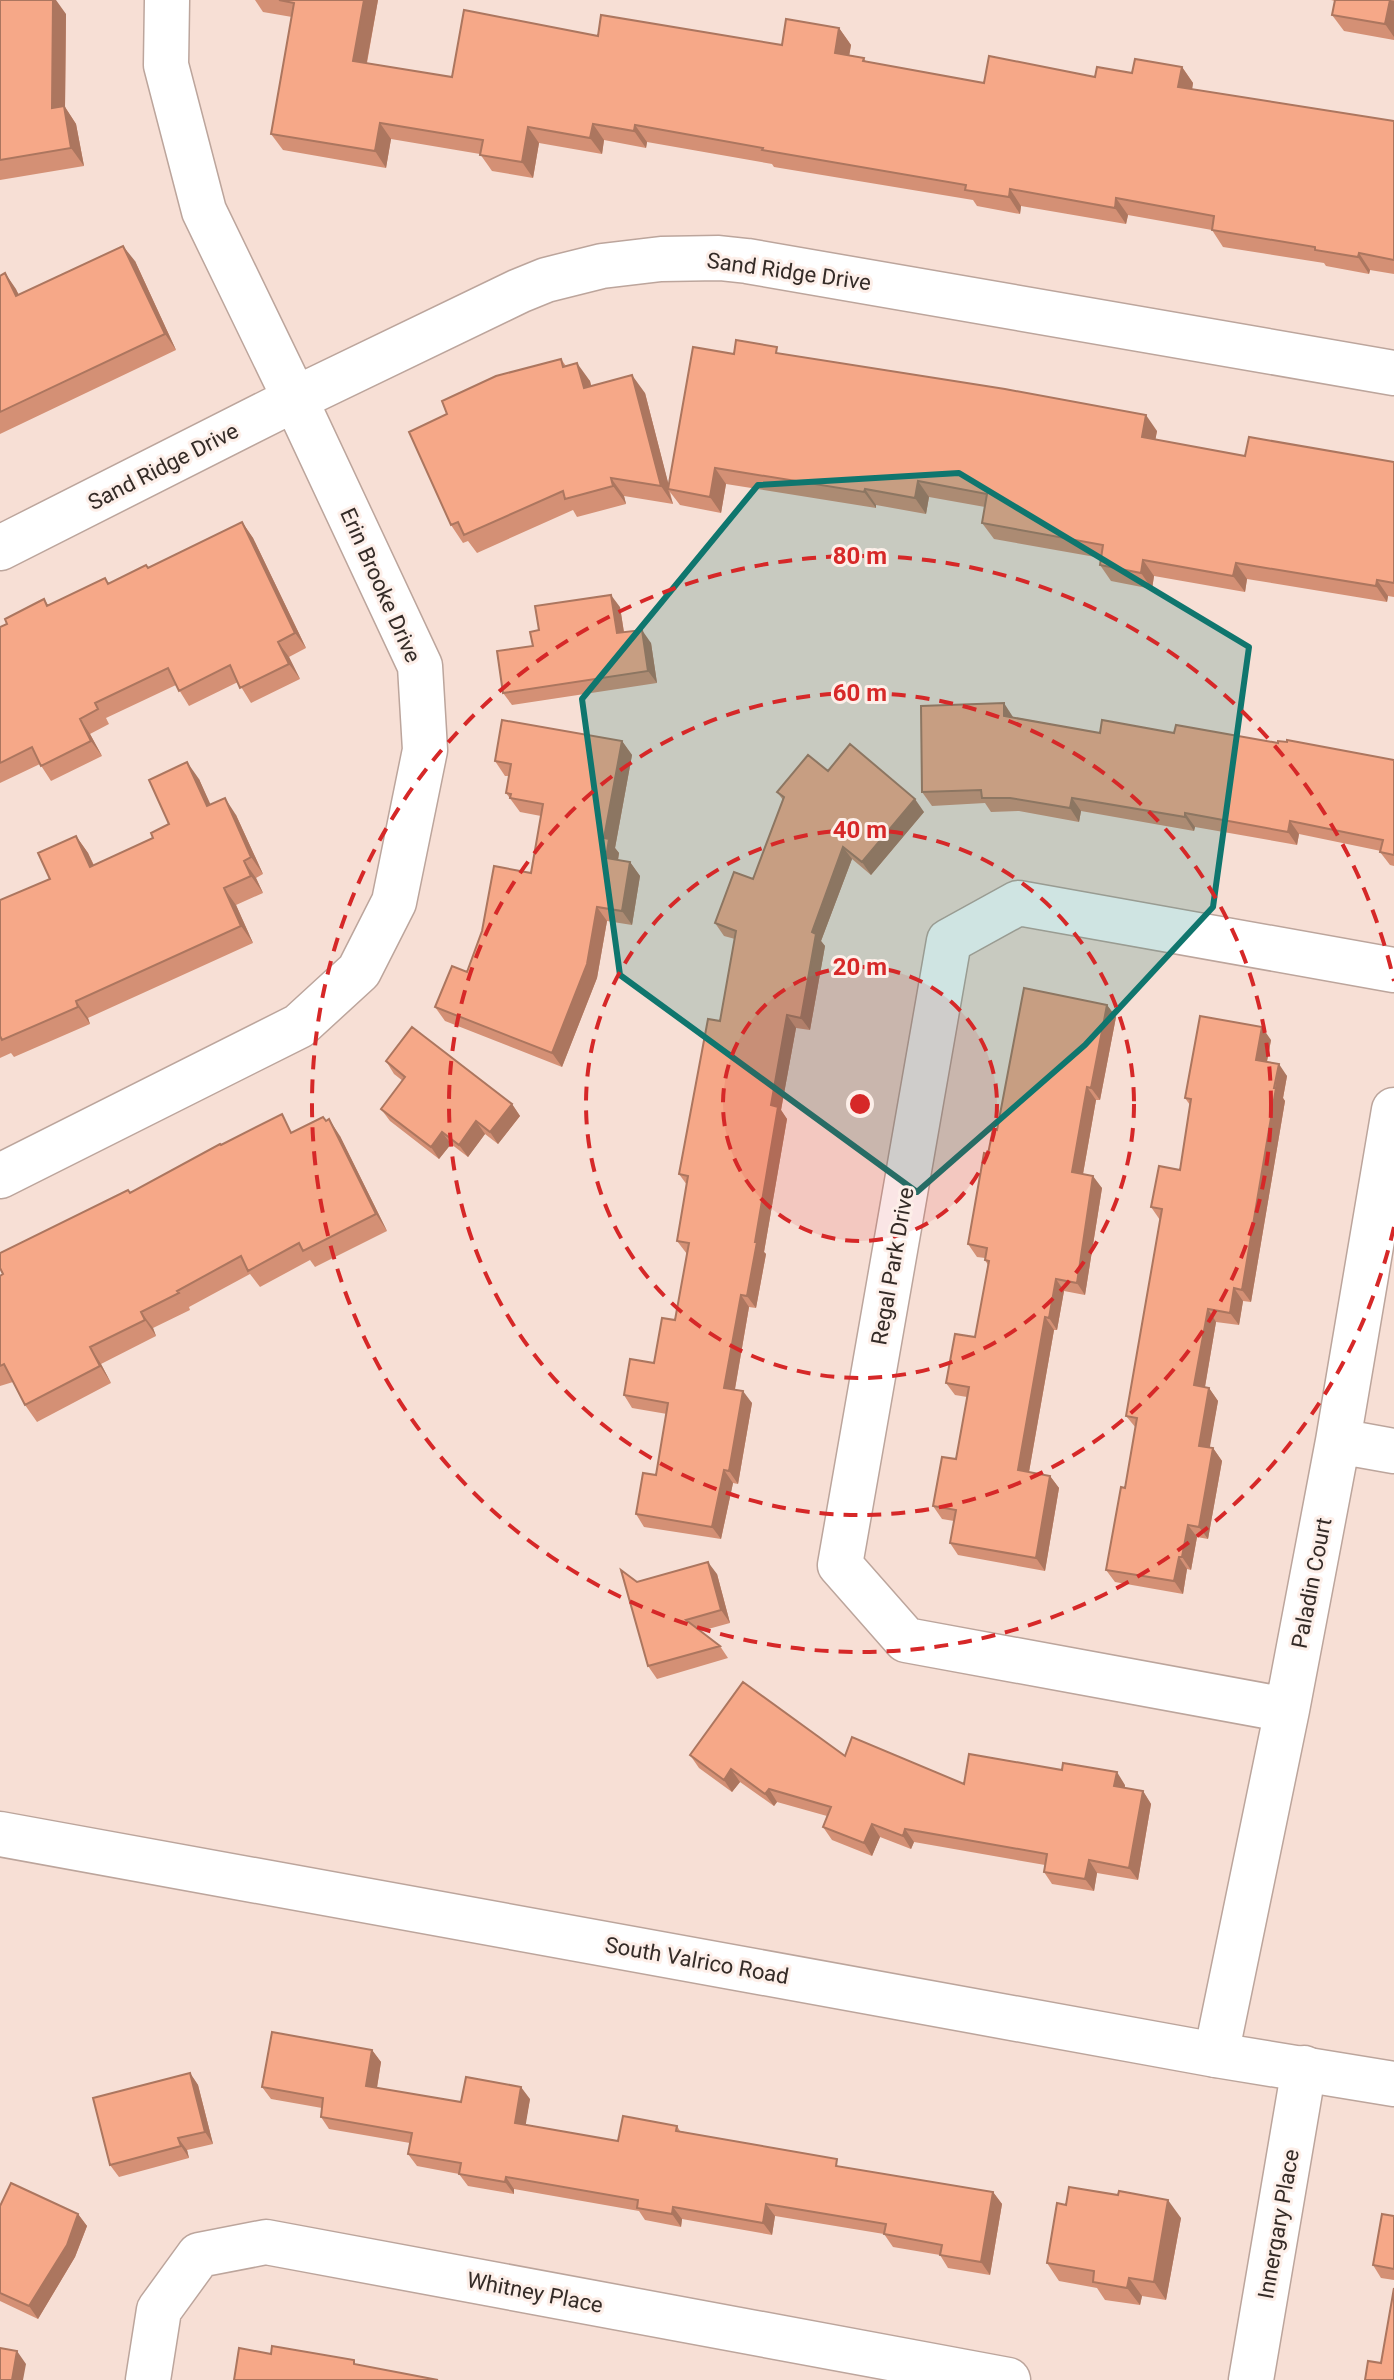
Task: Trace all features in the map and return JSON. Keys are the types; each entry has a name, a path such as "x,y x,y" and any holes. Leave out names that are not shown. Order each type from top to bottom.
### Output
{"street":[{"name":"Erin Brooke Drive","path":"0,1176 299,1026 359,971 394,902 425,750 420,666 204,211 166,65 167,0"},
{"name":"Sand Ridge Drive","path":"0,548 295,399 519,291 546,280 602,266 690,258 747,261 1394,373"},
{"name":"Regal Park Drive","path":"1287,1710 906,1640 840,1565 949,941 1018,903 1394,970"},
{"name":"Paladin Court","path":"1216,2055 1287,1710 1338,1441 1394,1110"},
{"path":"1338,1441 1394,1451"},
{"name":"South Valrico Road","path":"0,1834 1216,2055 1394,2084"},
{"name":"Innergary Place","path":"1251,2380 1304,2068"},
{"name":"Whitney Place","path":"148,2380 159,2310 199,2255 266,2242 1008,2380"}],"highlighted area":[{"path":"959,473 1249,647 1213,907 1085,1045 917,1192 620,975 582,699 758,485"}],"building":[{"path":"0,0 53,0 52,108 64,106 71,148 0,160"},
{"path":"279,0 364,0 353,61 452,77 464,10 598,36 601,15 782,45 786,19 839,28 835,53 984,83 989,56 1095,77 1097,67 1132,73 1135,59 1182,67 1178,87 1394,121 1394,260 1359,253 1358,257 1315,250 1315,247 1212,230 1214,216 1116,198 1115,208 1010,189 1009,197 965,190 966,185 635,125 634,131 593,124 590,138 528,127 522,162 480,155 483,140 380,123 375,151 271,134 294,3"},
{"path":"1335,0 1390,0 1385,24 1332,15"},
{"path":"123,246 165,334 0,412 0,276 5,273 16,296"},
{"path":"736,340 777,347 776,353 1146,415 1142,437 1245,456 1249,437 1394,462 1394,583 1377,580 1376,586 1236,563 1233,576 1143,560 1141,573 1100,565 1103,545 982,523 987,494 918,481 915,498 715,468 710,497 668,489 693,347 734,354"},
{"path":"561,359 563,367 577,363 584,388 632,375 661,486 611,478 613,486 565,499 563,491 464,535 458,522 451,525 409,432 447,414 442,401 496,376"},
{"path":"242,522 295,633 278,642 289,664 240,688 230,665 179,691 168,668 95,703 98,709 80,719 91,741 41,766 32,747 0,763 0,627 7,624 5,619 44,599 47,606 105,578 108,584 146,565 148,568"},
{"path":"611,595 617,633 642,630 648,671 503,693 497,651 533,646 530,632 539,630 535,606"},
{"path":"1004,703 1004,716 1100,733 1102,720 1174,733 1176,725 1278,743 1287,740 1394,760 1394,855 1380,852 1383,840 1290,821 1288,832 1185,813 1185,817 1072,798 1070,808 1010,798 982,798 981,790 922,792 921,706"},
{"path":"502,720 622,741 604,838 609,839 606,858 630,862 622,911 597,907 587,964 552,1053 435,1007 452,966 467,972 482,931 494,866 531,873 543,804 510,798 511,794 506,793 511,764 495,761"},
{"path":"850,744 915,799 862,862 843,847 812,932 816,934 801,1018 787,1015 771,1105 778,1107 757,1242 747,1296 741,1295 724,1388 743,1391 729,1471 724,1470 712,1527 636,1514 643,1473 656,1475 668,1403 624,1395 630,1359 654,1363 662,1318 675,1320 689,1243 677,1241 688,1176 679,1174 708,1019 720,1021 736,931 715,923 734,872 753,879 784,797 777,792 808,755 828,771"},
{"path":"187,762 207,806 225,798 251,857 244,861 251,876 224,888 241,926 76,1001 78,1007 2,1040 0,900 50,879 38,853 76,836 90,867 153,838 151,833 169,824 149,780"},
{"path":"1024,988 1107,1005 1091,1088 1087,1087 1072,1172 1093,1176 1077,1283 1056,1279 1049,1318 1045,1317 1018,1470 1050,1476 1036,1558 950,1543 956,1510 933,1506 942,1457 956,1459 969,1387 946,1383 955,1334 975,1337 989,1261 985,1260 987,1248 968,1244 984,1153 988,1154 993,1129 997,1130"},
{"path":"1200,1016 1262,1027 1256,1060 1279,1064 1242,1290 1234,1288 1230,1313 1208,1309 1194,1385 1209,1388 1199,1446 1213,1448 1199,1527 1188,1525 1174,1581 1106,1570 1137,1418 1126,1416 1162,1209 1151,1207 1159,1166 1180,1170 1191,1099 1185,1098"},
{"path":"412,1027 512,1104 490,1132 476,1121 459,1145 442,1132 431,1147 381,1109 405,1077 386,1061"},
{"path":"282,1114 291,1133 323,1117 326,1121 329,1119 376,1214 303,1251 299,1243 248,1271 241,1256 141,1312 145,1320 90,1347 100,1366 25,1405 4,1364 0,1366 0,1276 3,1274 0,1253 128,1190 130,1193"},
{"path":"708,1562 721,1610 686,1620 720,1646 648,1666 621,1570 637,1582"},
{"path":"743,1682 845,1756 852,1737 964,1784 969,1754 1062,1770 1063,1763 1117,1772 1114,1786 1143,1791 1129,1868 1089,1860 1085,1879 1044,1872 1047,1854 905,1829 903,1836 872,1824 864,1843 823,1827 831,1807 769,1789 765,1794 731,1769 724,1780 690,1755"},
{"path":"272,2032 372,2050 366,2086 461,2102 466,2077 521,2087 515,2123 618,2141 623,2116 677,2126 676,2131 837,2159 836,2166 993,2192 981,2262 940,2255 942,2245 884,2234 886,2224 766,2204 763,2223 673,2207 672,2214 637,2208 638,2200 506,2177 505,2182 459,2174 461,2163 408,2154 412,2133 321,2117 323,2098 262,2087"},
{"path":"190,2073 205,2132 178,2138 181,2146 110,2165 93,2098"},
{"path":"11,2183 78,2214 67,2245 29,2306 0,2293 0,2206"},
{"path":"1069,2187 1118,2195 1119,2191 1168,2200 1154,2282 1129,2278 1127,2288 1093,2282 1094,2271 1047,2263 1057,2203 1066,2205"},
{"path":"1382,2214 1394,2216 1394,2269 1373,2265"},
{"path":"1394,2288 1394,2380 1365,2380 1368,2361 1381,2363"},
{"path":"272,2346 354,2360 354,2364 438,2380 234,2380 239,2348 271,2354"},
{"path":"0,2348 17,2351 12,2380 0,2380"}]}
